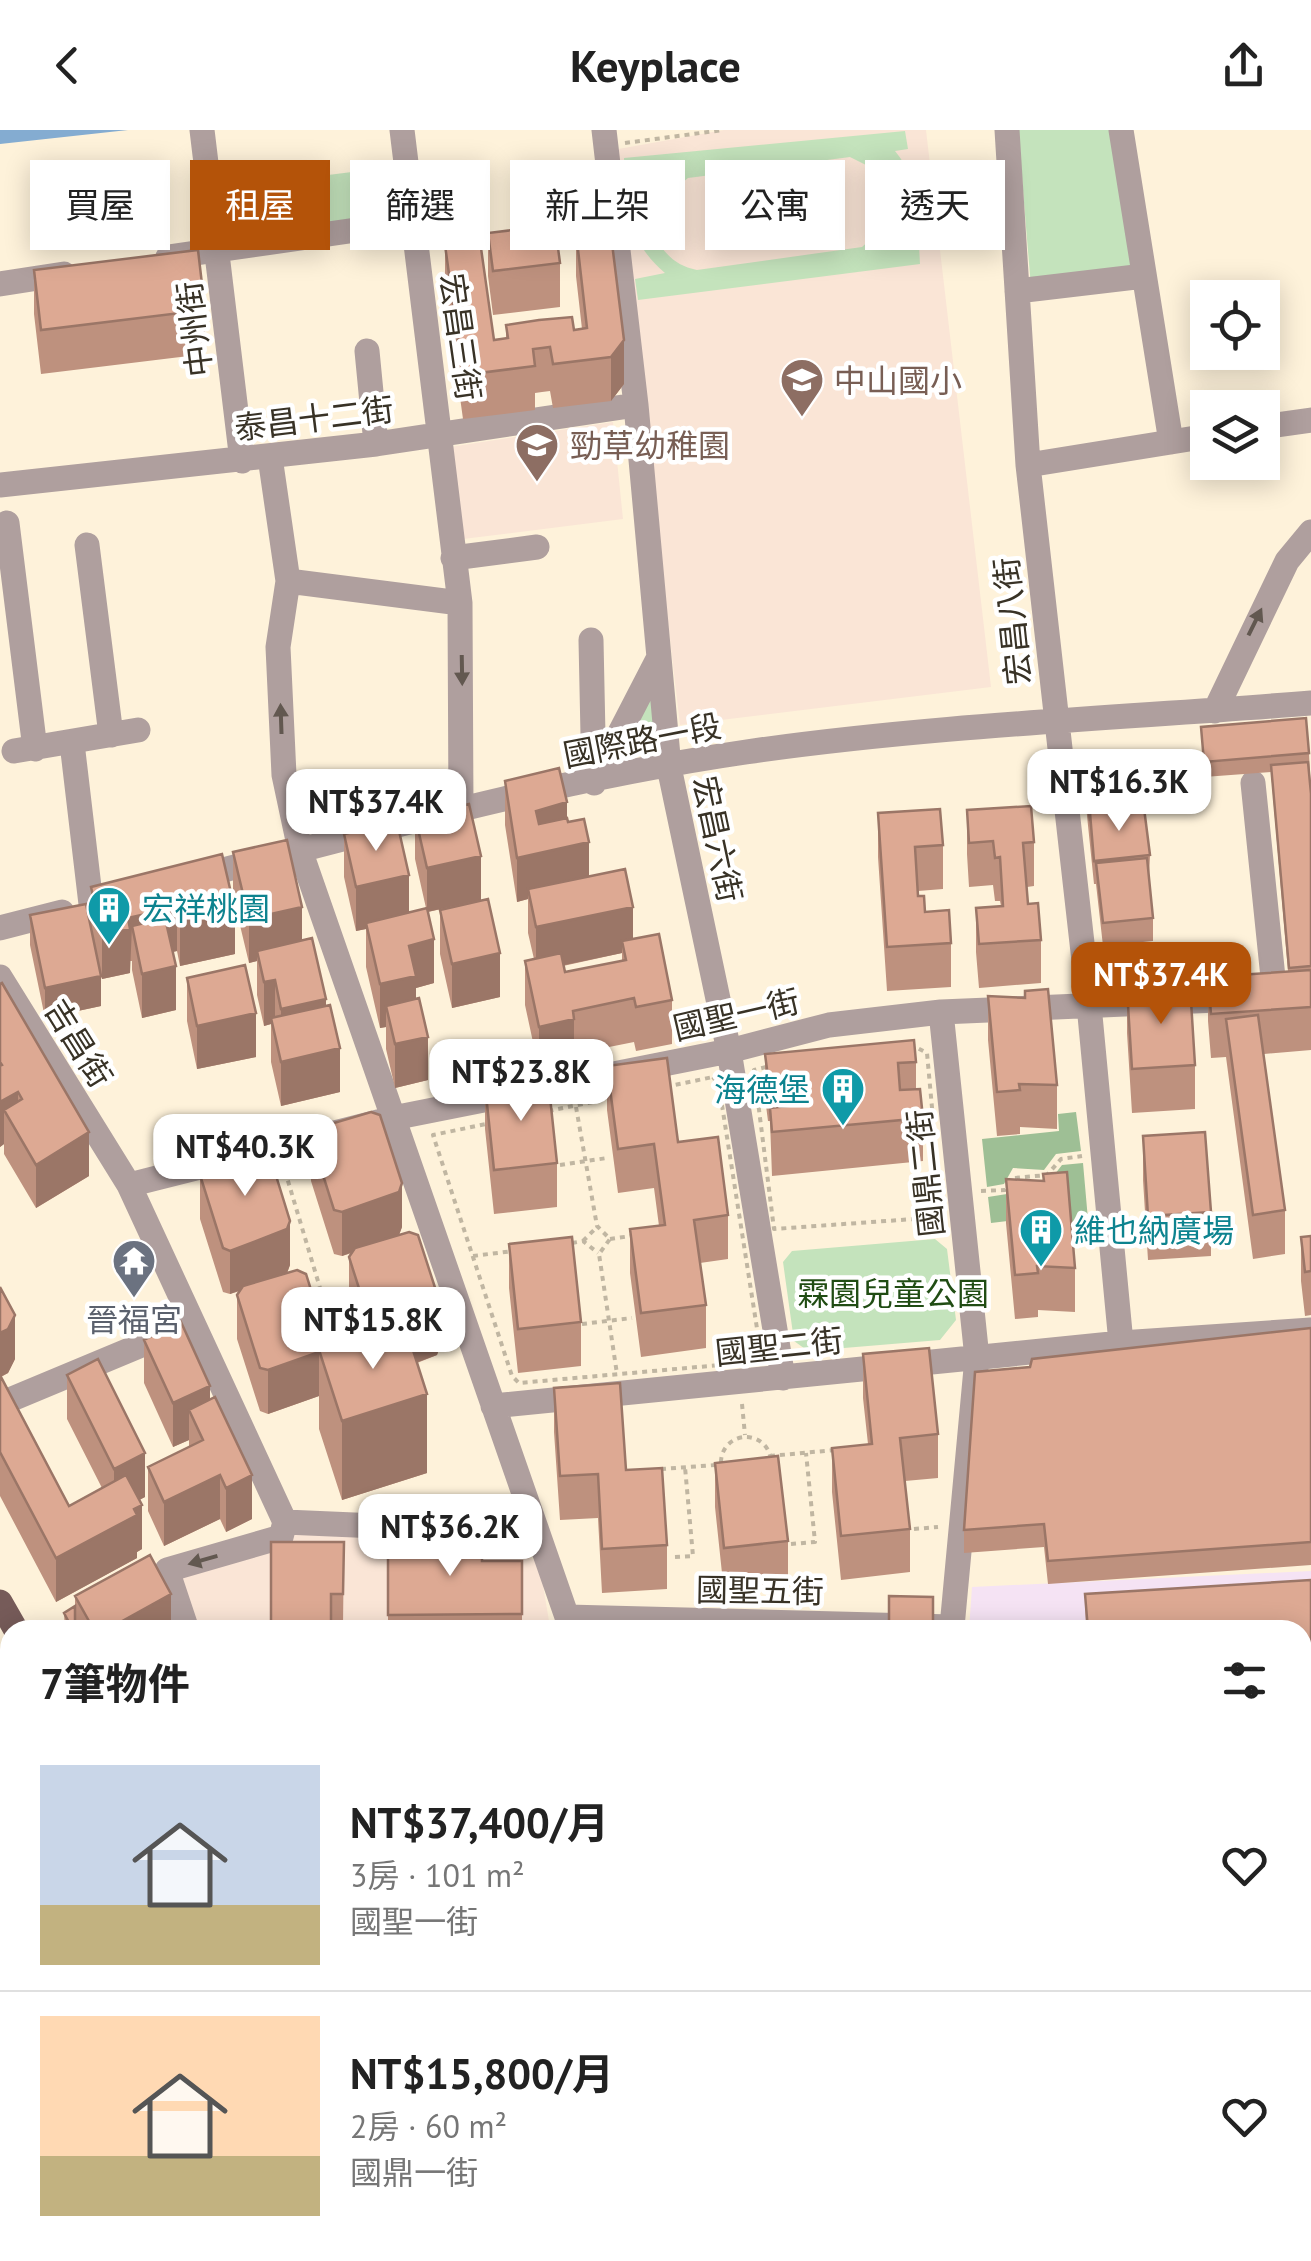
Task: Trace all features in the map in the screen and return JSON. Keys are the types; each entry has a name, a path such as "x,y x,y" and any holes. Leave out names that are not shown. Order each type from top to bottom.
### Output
{"street":[{"name":"中州街","path":"202,130 206,160"},
{"name":"宏昌三街","path":"402,130 405,160"},
{"name":"宏昌八街","path":"1008,130 1028,465 1089,1005 1121,1343"},
{"path":"1121,130 1171,442"},
{"name":"宏昌六街","path":"605,137 636,405 669,766 728,1051 783,1378"},
{"name":"中州街","path":"218,250 242,461"},
{"path":"145,261 218,250"},
{"name":"宏昌三街","path":"416,250 460,604 461,811"},
{"path":"0,284 90,270"},
{"path":"1017,291 1144,276"},
{"path":"367,352 376,444"},
{"name":"泰昌十二街","path":"0,485 242,461 636,405"},
{"path":"1280,425 1311,420"},
{"path":"1028,465 1190,439"},
{"path":"183,1620 166,1570 282,1537 285,1522 537,1533 300,850 284,775 278,647 288,581 270,456"},
{"path":"7,523 24,750 138,730"},
{"path":"1215,711 1287,561 1311,532"},
{"path":"87,545 110,736"},
{"path":"452,558 537,547"},
{"path":"288,581 460,604"},
{"path":"591,640 594,782"},
{"path":"594,782 657,661"},
{"name":"國際路一段","path":"167,884 461,811 744,752 1055,719 1311,703"},
{"path":"0,928 101,902 72,743"},
{"name":"國聖一街","path":"129,1185 393,1118 728,1051 829,1025 942,1012 1284,997 1253,783"},
{"name":"吉昌街","path":"0,976 129,1185 285,1522"},
{"name":"國鼎二街","path":"942,1012 977,1358 953,1620"},
{"path":"0,1404 191,1325"},
{"name":"國聖二街","path":"493,1406 1121,1343 1311,1330"},
{"name":"國聖五街","path":"537,1533 567,1618 663,1620"}],"path":[{"path":"605,137 723,130"},
{"path":"942,1217 774,1230 754,1070 811,1056 910,1044 927,1053 942,1217 948,1232"},
{"path":"713,1077 725,1124 760,1354 754,1362 519,1382 512,1376 473,1256 433,1135 713,1077"},
{"path":"576,1104 597,1226 610,1238 640,1235"},
{"path":"981,1191 1005,1190 1014,1178 1046,1174 1061,1159 1087,1156"},
{"path":"560,1164 608,1158"},
{"path":"302,1166 284,1170 341,1355"},
{"path":"564,1244 583,1242 597,1226"},
{"path":"610,1238 599,1254 618,1374"},
{"path":"583,1242 599,1254"},
{"path":"473,1256 528,1249"},
{"path":"582,1324 632,1318"},
{"path":"742,1404 745,1436"},
{"path":"745,1436 761,1442 770,1456 768,1473 749,1487 734,1484 721,1464 729,1442 745,1436"},
{"path":"770,1456 842,1449"},
{"path":"791,1544 815,1542 806,1453"},
{"path":"648,1470 721,1464"},
{"path":"674,1558 693,1556 685,1467"},
{"path":"914,1529 948,1526"}],"shaded area":[{"name":"中山國小","path":"724,130 926,130 930,160 865,160 865,250 940,250 991,687 680,725 625,250 685,250 685,160 614,160 613,150"},
{"name":"勁草幼稚園","path":"613,422 623,519 463,539 450,447"},
{"path":"292,1529 489,1542 539,1562 549,1620 195,1620 180,1577"},
{"path":"1311,1571 1311,1620 970,1620 972,1587"}],"green space":[{"path":"1018,130 1113,130 1135,275 1031,287"},
{"path":"905,131 908,149 895,151 902,160 865,160 865,164 850,157 705,160 705,176 685,180 685,160 624,160"},
{"path":"350,172 350,227 330,230 330,175"},
{"path":"865,244 865,250 919,250 920,264 638,300 635,279 665,273 646,252 664,250 681,265 697,270"},
{"path":"654,683 658,749 628,753 625,732"},
{"path":"1076,1112 1081,1151 1056,1154 1044,1170 1013,1168 1004,1184 987,1187 982,1139 1059,1131 1058,1114"},
{"path":"1083,1163 1089,1231 1071,1233 1068,1214 991,1223 988,1197 1007,1194 1015,1183 1051,1179 1062,1165"},
{"name":"霖園兒童公園","path":"935,1239 947,1249 956,1320 940,1340 808,1351 794,1341 783,1262 792,1251"}],"water":[{"path":"0,130 128,130 0,144"}],"building":[{"path":"510,230 510,250 558,250 560,263 493,271 490,233"},
{"path":"198,250 205,310 41,330 34,270"},
{"path":"446,250 481,250 494,340 508,338 506,325 539,320 572,317 574,330 587,328 578,250 613,250 624,340 611,357 553,364 550,347 533,349 535,366 463,375"},
{"path":"1306,718 1309,753 1204,762 1201,727"},
{"path":"1308,762 1311,966 1289,968 1271,765"},
{"path":"559,768 567,802 536,811 539,824 584,819 589,842 517,858 505,781"},
{"path":"1142,785 1144,808 1090,813 1090,821 1086,790"},
{"path":"469,804 481,856 427,868 415,816"},
{"path":"1031,806 1034,842 1023,843 1028,904 1038,903 1041,940 979,944 976,908 1003,906 1000,857 995,858 993,841 969,843 967,810"},
{"path":"1144,808 1150,855 1094,861 1090,813"},
{"path":"940,809 943,845 915,847 918,896 924,896 925,912 949,910 951,943 887,947 878,813"},
{"path":"397,822 409,875 356,887 344,834"},
{"path":"287,840 302,907 249,919 233,852"},
{"path":"222,854 235,910 180,922 177,907 128,918 130,929 102,935 91,887"},
{"path":"1147,858 1153,918 1103,923 1096,863"},
{"path":"625,869 633,907 536,927 528,889"},
{"path":"488,899 500,953 452,964 440,910"},
{"path":"86,904 101,976 45,988 30,915"},
{"path":"427,908 434,939 409,946 416,976 380,984 366,923"},
{"path":"165,918 176,966 142,974 132,926"},
{"path":"659,934 672,1000 636,1007 634,998 573,1011 574,1019 539,1027 525,961 561,953 565,972 626,960 622,941"},
{"path":"312,938 326,999 281,1009 275,980 264,982 257,951"},
{"path":"245,965 256,1013 197,1026 187,978"},
{"path":"1311,970 1311,1007 1211,1014 1208,977"},
{"path":"2,983 89,1132 36,1165 4,1110 22,1099 18,1092 0,1102"},
{"path":"1190,985 1195,1065 1132,1069 1127,989"},
{"path":"1048,989 1057,1085 1019,1084 1020,1090 997,1092 988,996 1025,998 1025,991"},
{"path":"419,998 428,1037 395,1044 386,1006"},
{"path":"330,1005 340,1048 281,1062 271,1018"},
{"path":"1258,1015 1285,1210 1253,1215 1226,1019"},
{"path":"914,1040 916,1062 898,1063 900,1090 920,1089 923,1118 772,1132 770,1108 789,1106 786,1075 768,1077 765,1054"},
{"path":"667,1058 678,1142 718,1137 728,1215 694,1220 706,1305 641,1313 630,1229 665,1225 654,1144 618,1149 607,1066"},
{"path":"548,1078 557,1163 494,1170 485,1085"},
{"path":"371,1112 380,1115 402,1183 399,1192 342,1212 334,1210 311,1137 317,1128"},
{"path":"1205,1132 1211,1212 1148,1216 1143,1136"},
{"path":"260,1150 269,1153 290,1221 287,1229 230,1251 223,1248 200,1175 205,1166"},
{"path":"1067,1172 1075,1268 1037,1266 1038,1273 1015,1275 1006,1179 1044,1181 1043,1174"},
{"path":"409,1232 418,1235 440,1303 437,1311 377,1331 372,1329 349,1257 355,1248"},
{"path":"1311,1236 1311,1271 1305,1272 1301,1237"},
{"path":"572,1237 581,1322 518,1329 509,1244"},
{"path":"297,1270 306,1274 327,1341 325,1348 268,1370 260,1368 237,1295 243,1286"},
{"path":"0,1287 15,1315 8,1329 0,1333"},
{"path":"181,1322 210,1386 173,1403 144,1340"},
{"path":"404,1322 427,1394 342,1421 319,1350"},
{"path":"1311,1328 1311,1542 1048,1561 1044,1524 964,1530 975,1372 1030,1367 1032,1359"},
{"path":"929,1348 938,1434 900,1438 910,1529 841,1536 832,1448 872,1444 863,1354"},
{"path":"98,1359 145,1453 114,1469 67,1375"},
{"path":"0,1375 69,1506 126,1475 142,1505 134,1509 137,1515 56,1558 0,1452"},
{"path":"620,1383 626,1470 662,1468 667,1545 602,1549 598,1474 560,1476 554,1388"},
{"path":"215,1397 252,1475 226,1488 220,1475 164,1502 148,1467 203,1440 189,1410"},
{"path":"778,1456 788,1541 724,1548 715,1463"},
{"path":"482,1537 482,1561 522,1561 522,1614 388,1615 388,1538"},
{"path":"271,1542 344,1542 343,1594 331,1594 331,1620 271,1620"},
{"path":"150,1555 171,1594 124,1620 88,1620 75,1596"},
{"path":"1311,1580 1311,1620 1087,1620 1085,1594"},
{"path":"889,1596 933,1597 933,1620 889,1620"},
{"path":"75,1606 75,1620 68,1620 64,1613"}],"place":[{"name":"中山國小","path":"802,418"},
{"name":"勁草幼稚園","path":"537,483"},
{"name":"宏祥桃園","path":"109,946"},
{"name":"海德堡","path":"843,1127"},
{"name":"維也納廣場","path":"1041,1268"},
{"name":"晉福宮","path":"134,1299"}]}
